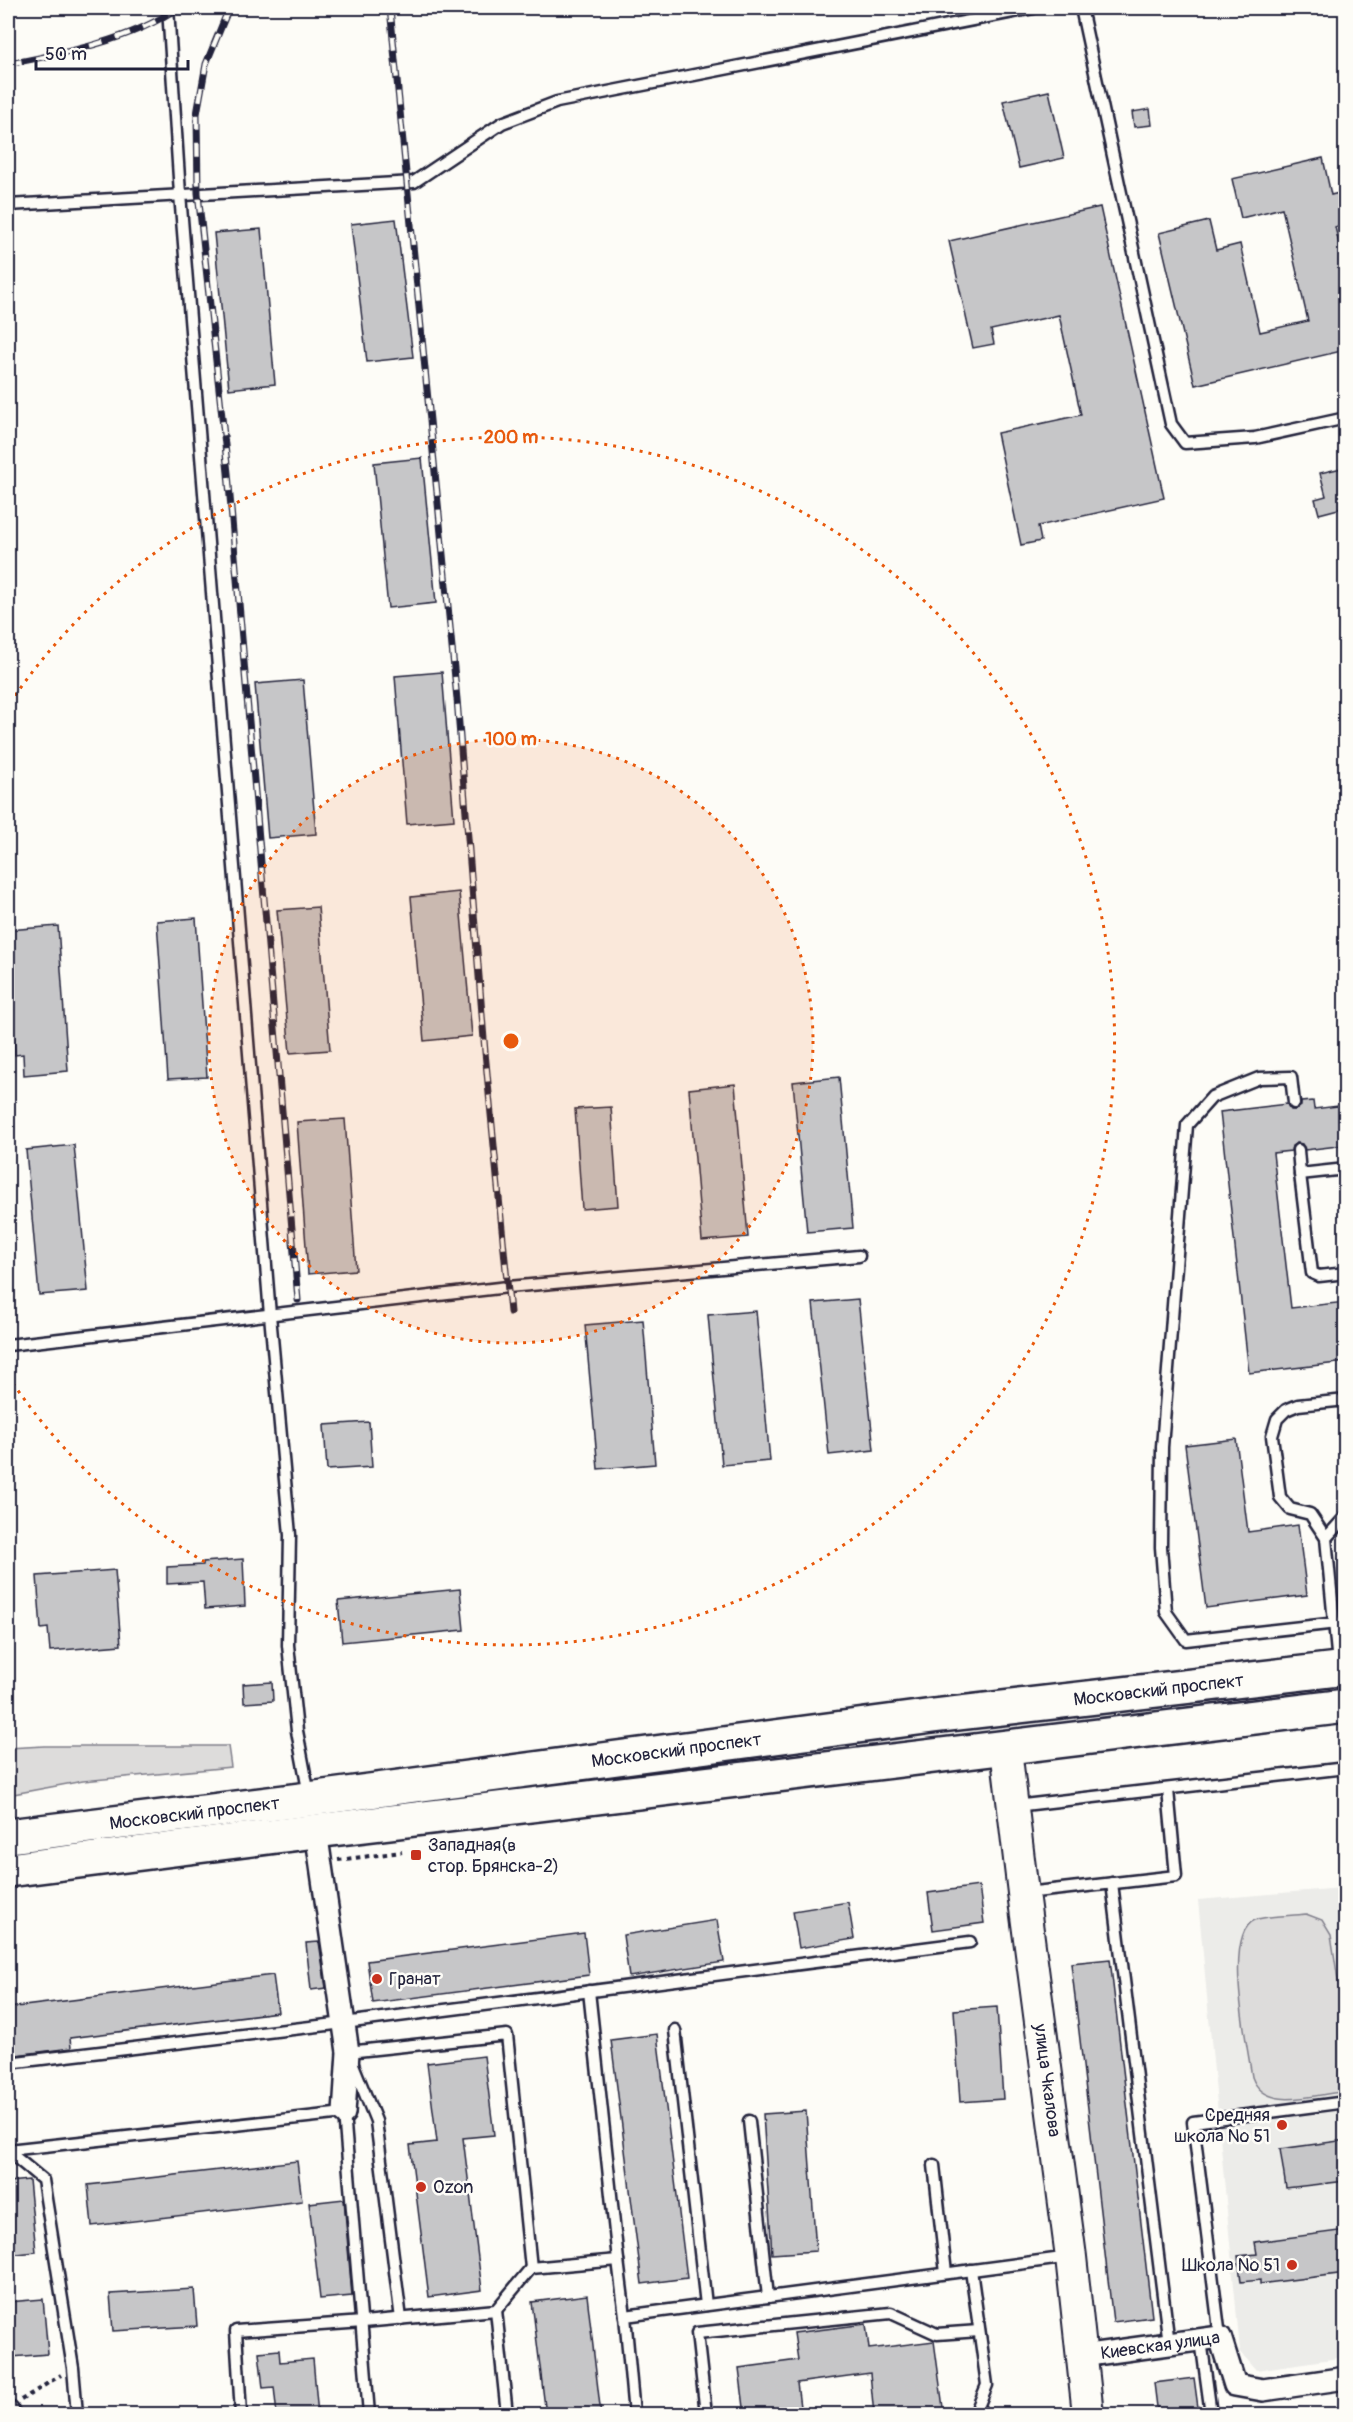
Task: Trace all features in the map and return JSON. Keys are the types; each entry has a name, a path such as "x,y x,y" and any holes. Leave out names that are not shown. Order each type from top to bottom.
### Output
{"main road":[{"name":"Московский проспект","path":"8,1836 309,1799 933,1716 1342,1669"},
{"path":"1342,1669 1345,1706"},
{"name":"Московский проспект","path":"8,1870 1345,1706"}],"street":[{"name":"улица Чкалова","path":"1006,1749 1071,2257 1088,2415"},
{"path":"316,1831 348,2052 344,2113"},
{"name":"Киевская улица","path":"1082,2356 1211,2339 1235,2385 1263,2391 1346,2378"}],"lane":[{"path":"168,8 180,194 270,1315 290,1535 288,1645 297,1731 309,1799"},
{"path":"8,205 414,182 502,123 557,102 1034,8"},
{"path":"1082,8 1171,424 1185,443 1255,438 1346,418"},
{"path":"1294,1103 1291,1077 1259,1078 1212,1097 1187,1125 1162,1447 1161,1547 1166,1612 1186,1640 1346,1622"},
{"path":"1298,1150 1312,1273 1319,1276 1346,1273"},
{"path":"1300,1174 1346,1169"},
{"path":"8,1345 508,1287 859,1256"},
{"path":"1342,1669 1333,1623 1326,1538 1310,1514 1290,1509 1280,1497 1272,1436 1277,1419 1286,1410 1298,1405 1346,1400"},
{"path":"1326,1538 1346,1516"},
{"path":"1012,1807 1346,1768"},
{"path":"1023,1893 1176,1876 1168,1790"},
{"path":"1112,1883 1169,2344"},
{"path":"8,2063 344,2023 970,1942"},
{"path":"589,1991 634,2415"},
{"path":"675,2030 706,2305"},
{"path":"401,2319 376,2121 348,2052 507,2035 531,2268"},
{"path":"1211,2415 1211,2339 1193,2122 1346,2102"},
{"path":"8,2151 344,2113 369,2415"},
{"path":"749,2121 768,2297"},
{"path":"8,2151 43,2180 73,2368 77,2415"},
{"path":"934,2165 946,2273"},
{"path":"625,2316 1071,2257"},
{"path":"241,2415 236,2331 496,2310 531,2268 618,2260"},
{"path":"971,2270 987,2385 974,2414"},
{"path":"496,2310 507,2415"},
{"path":"706,2415 697,2333 891,2313 937,2334 979,2331"}],"path":[{"path":"11,2409 73,2368"}],"shaded area":[{"path":"228,1746 231,1767 83,1781 8,1795 8,1748"},
{"name":"Средняя школа № 51","path":"1342,1888 1346,1910 1345,2357 1256,2370 1240,2351 1198,1900"},
{"path":"1306,1914 1322,1920 1331,1935 1345,2025 1345,2089 1340,2092 1303,2098 1278,2098 1267,2095 1258,2088 1252,2077 1242,2018 1238,1968 1240,1946 1245,1930 1255,1920 1273,1916"}],"building":[{"path":"1049,91 1064,158 1019,168 1003,101"},
{"path":"1150,109 1152,125 1134,127 1132,112"},
{"path":"1323,158 1331,195 1339,193 1346,223 1335,227 1346,272 1346,350 1195,385 1159,233 1209,221 1216,250 1240,244 1260,332 1308,321 1282,208 1241,218 1232,179"},
{"path":"1100,207 1164,498 1038,526 1041,541 1021,545 997,433 1081,415 1059,315 991,330 994,344 973,348 949,241"},
{"path":"396,219 413,357 367,362 351,224"},
{"path":"261,229 275,384 229,389 214,233"},
{"path":"422,458 436,603 388,608 374,463"},
{"path":"1346,467 1346,507 1319,514 1315,499 1326,496 1320,473"},
{"path":"442,672 454,820 407,824 395,676"},
{"path":"303,680 316,834 268,838 255,684"},
{"path":"459,892 472,1036 424,1041 411,897"},
{"path":"318,907 330,1050 290,1053 277,910"},
{"path":"196,918 207,1077 168,1079 157,921"},
{"path":"58,926 68,1071 24,1075 23,1054 15,1055 8,930"},
{"path":"839,1077 853,1228 807,1232 793,1082"},
{"path":"735,1084 748,1237 702,1241 689,1089"},
{"path":"1313,1101 1314,1109 1346,1105 1346,1145 1305,1150 1302,1144 1297,1143 1292,1146 1291,1151 1273,1153 1291,1308 1346,1302 1346,1362 1249,1373 1220,1112 1287,1104 1291,1110 1295,1110 1301,1106 1301,1102"},
{"path":"611,1107 618,1206 582,1209 575,1109"},
{"path":"345,1119 356,1270 308,1274 297,1122"},
{"path":"74,1145 88,1291 39,1295 26,1150"},
{"path":"858,1299 874,1450 829,1455 813,1303"},
{"path":"756,1311 770,1461 722,1465 708,1315"},
{"path":"643,1320 655,1464 598,1469 585,1325"},
{"path":"369,1422 372,1467 327,1470 324,1425"},
{"path":"1236,1439 1248,1532 1298,1525 1307,1595 1206,1608 1185,1445"},
{"path":"243,1559 245,1606 205,1609 203,1582 167,1584 167,1567"},
{"path":"115,1570 121,1645 50,1651 48,1628 41,1629 37,1576"},
{"path":"460,1589 464,1630 342,1642 338,1601"},
{"path":"272,1682 273,1701 244,1703 243,1684"},
{"path":"979,1886 984,1923 933,1930 928,1893"},
{"path":"848,1902 854,1939 799,1948 793,1911"},
{"path":"717,1920 724,1962 629,1977 623,1935"},
{"path":"584,1933 589,1975 373,2003 367,1961"},
{"path":"319,1942 326,1988 311,1990 306,1943"},
{"path":"1110,1959 1152,2317 1113,2322 1071,1963"},
{"path":"273,1975 278,2012 70,2038 71,2048 8,2056 8,2008"},
{"path":"997,2007 1003,2099 960,2102 954,2010"},
{"path":"657,2034 687,2278 642,2284 611,2040"},
{"path":"484,2056 494,2135 463,2138 482,2290 429,2297 410,2145 437,2142 427,2063"},
{"path":"806,2111 816,2251 772,2254 763,2114"},
{"path":"1346,2140 1346,2181 1286,2188 1280,2149"},
{"path":"297,2161 302,2201 92,2226 88,2185"},
{"path":"29,2180 36,2252 8,2255 8,2182"},
{"path":"344,2199 352,2296 320,2299 309,2203"},
{"name":"Школа № 51","path":"1346,2230 1346,2273 1260,2284 1260,2280 1241,2282 1238,2256 1257,2254 1255,2242"},
{"path":"194,2289 197,2326 113,2331 110,2294"},
{"path":"587,2295 601,2415 546,2415 532,2302"},
{"path":"43,2299 48,2354 12,2357 8,2302"},
{"path":"866,2324 869,2349 934,2341 944,2415 874,2415 870,2373 797,2383 801,2415 745,2415 739,2368 798,2360 794,2333"},
{"path":"279,2350 280,2362 313,2359 318,2415 277,2415 274,2387 263,2388 259,2352"},
{"path":"1194,2378 1199,2415 1158,2415 1154,2383"}],"railway":[{"path":"8,64 51,56 118,37 139,29 177,8"},
{"path":"229,8 206,64 197,114 198,193 228,473 298,1300"},
{"path":"390,8 457,699 485,1052 510,1312"}],"place":[{"name":"Западная(в стор. Брянска-2)","path":"416,1855"},
{"name":"Гранат","path":"377,1979"},
{"name":"Средняя школа № 51","path":"1282,2125"},
{"name":"Ozon","path":"421,2187"},
{"name":"Школа № 51","path":"1292,2265"}]}
